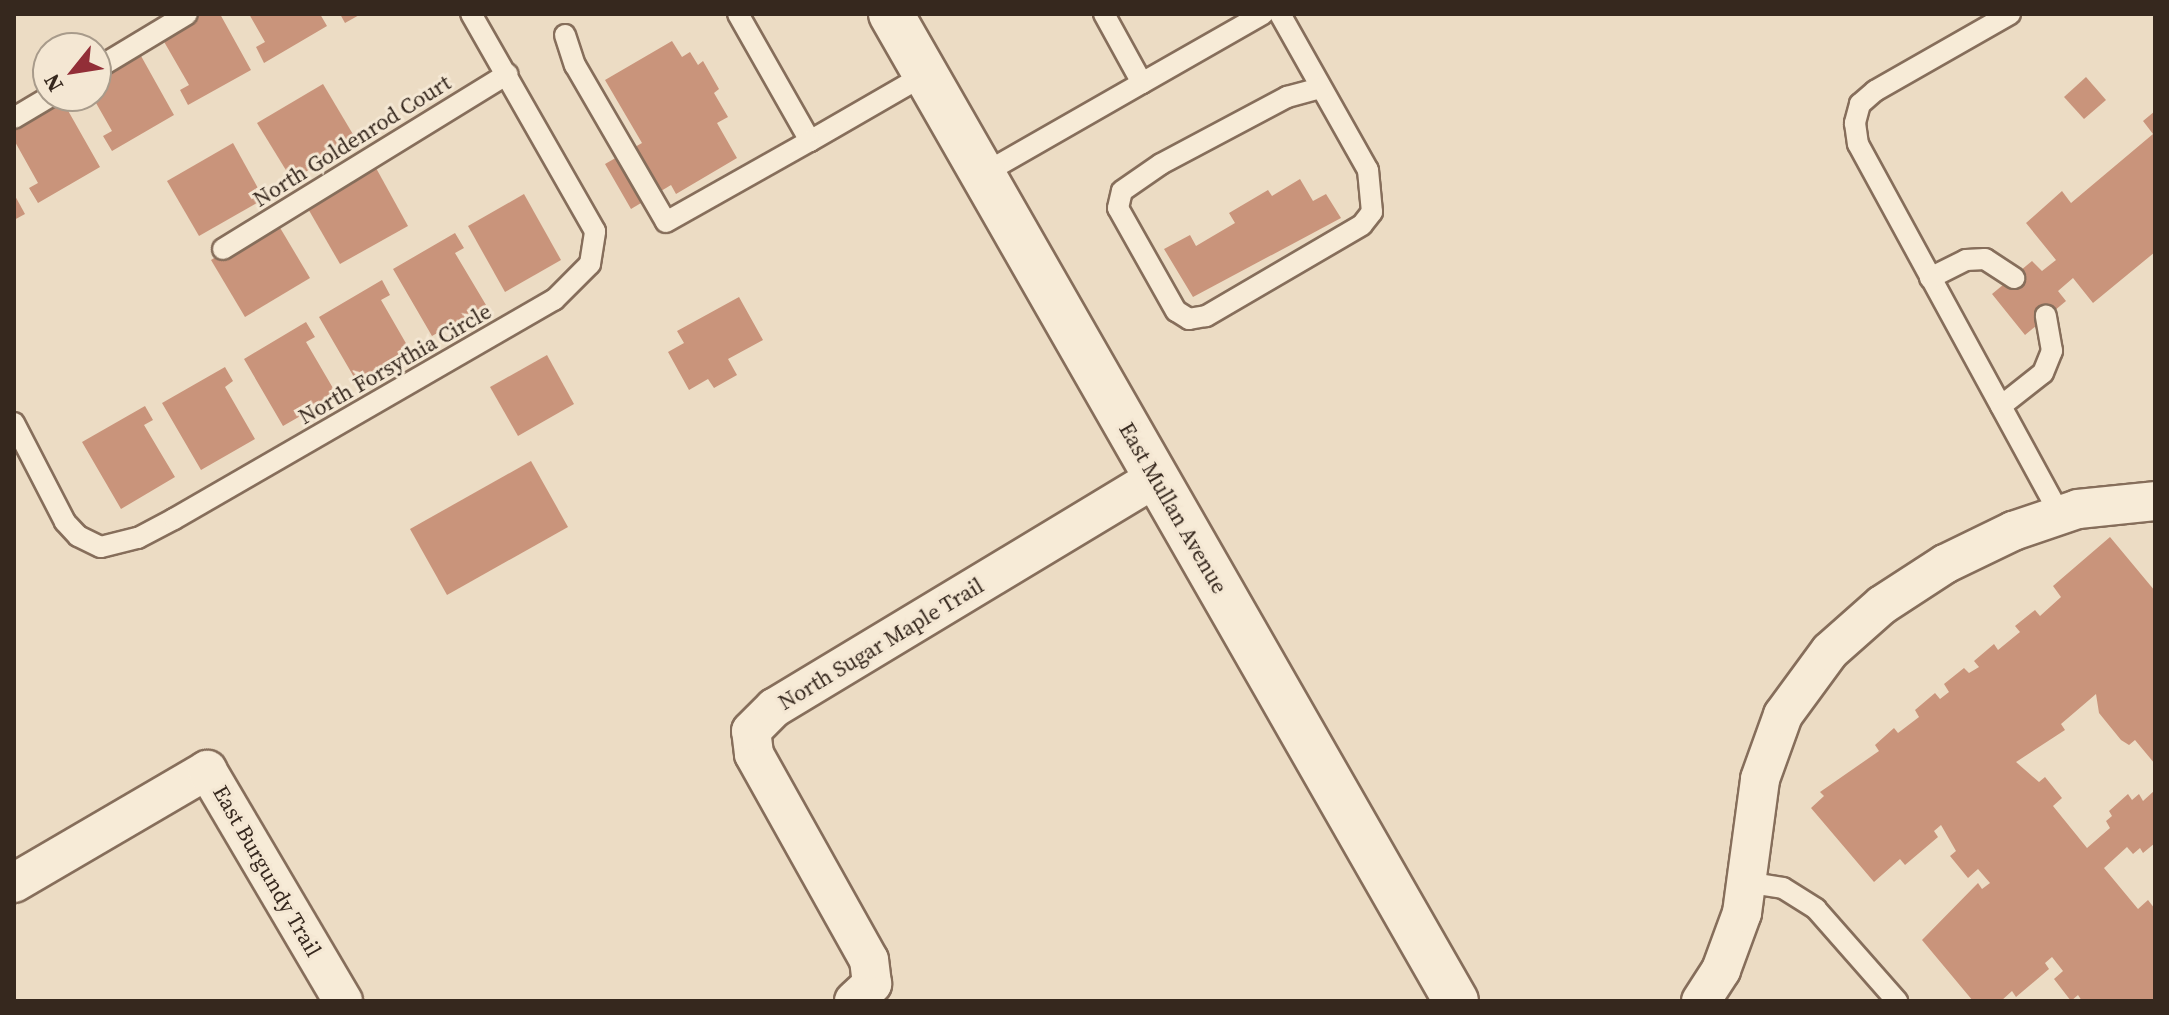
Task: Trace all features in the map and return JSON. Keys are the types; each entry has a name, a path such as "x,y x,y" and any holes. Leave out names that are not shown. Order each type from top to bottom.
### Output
{"main road":[{"name":"East Mullan Avenue","path":"891,14 1456,1001"}],"street":[{"name":"North Sugar Maple Trail","path":"854,1001 872,984 869,960 754,754 751,731 774,708 1156,478"},
{"path":"1701,1001 1721,970 1742,913 1760,779 1783,715 1830,651 1882,605 1945,564 2060,514 2155,501"},
{"name":"East Burgundy Trail","path":"14,883 207,770 343,1001"}],"lane":[{"path":"112,59 187,14"},
{"name":"North Forsythia Circle","path":"14,423 65,522 78,536 101,547 138,538 174,519 554,300 590,264 595,231 471,14"},
{"path":"738,14 810,141"},
{"path":"1104,14 1142,83"},
{"path":"983,174 1263,14"},
{"path":"1280,14 1368,170 1372,212 1362,225 1206,316 1189,319 1176,311 1118,208 1122,191 1137,178 1287,97 1321,88"},
{"path":"2010,14 1908,69 1860,104 1858,144 2060,514"},
{"path":"565,35 575,65 666,222 926,74"},
{"name":"North Goldenrod Court","path":"223,249 507,74"},
{"path":"14,118 32,107"},
{"path":"1930,278 1966,260 1985,259 2014,278"},
{"path":"2001,406 2043,373 2052,351 2046,316"},
{"path":"1745,882 1783,888 1816,909 1897,1001"}],"building":[{"path":"192,14 220,14 251,70 188,105 180,90 189,85 159,33"},
{"path":"249,14 320,14 327,26 264,63 256,47 265,42"},
{"path":"340,14 361,14 345,23"},
{"path":"672,41 682,57 690,52 698,65 703,61 719,89 714,93 728,117 717,123 737,158 676,194 671,185 631,209 605,164 642,143 605,80"},
{"path":"136,47 174,115 112,151 103,136 112,131 101,112 112,112 112,61"},
{"path":"2086,77 2106,100 2084,119 2064,97"},
{"path":"323,84 357,141 292,180 257,123"},
{"path":"2155,111 2155,252 2093,303 2073,278 2058,291 2066,301 2025,335 1992,294 2032,261 2042,271 2056,260 2026,223 2062,191 2071,203 2153,134 2143,121"},
{"path":"41,112 69,112 100,167 38,203 29,188 38,183 14,140 14,127"},
{"path":"233,143 264,199 199,236 167,181"},
{"path":"376,168 408,226 340,264 307,207"},
{"path":"1300,179 1313,201 1326,194 1341,218 1193,297 1164,249 1190,235 1196,246 1235,223 1229,213 1268,190 1272,196"},
{"path":"14,194 25,214 14,220"},
{"path":"524,194 561,260 505,292 468,226"},
{"path":"276,221 310,278 245,317 211,260"},
{"path":"455,233 464,248 455,253 486,305 432,336 393,269"},
{"path":"382,280 390,295 381,300 411,352 358,384 319,317"},
{"path":"739,297 763,340 728,359 737,375 714,388 708,379 689,390 668,352 684,343 677,331"},
{"path":"306,322 315,337 306,342 337,395 283,426 244,359"},
{"path":"547,355 574,404 518,436 490,387"},
{"path":"225,367 233,381 225,387 255,439 201,470 162,403"},
{"path":"145,406 153,420 144,425 175,477 121,509 82,442"},
{"path":"531,461 568,527 447,595 410,529"},
{"path":"2110,537 2155,591 2155,764 2135,740 2129,745 2121,740 2099,713 2096,694 2061,724 2065,730 2016,762 2039,782 2045,777 2062,798 2053,806 2087,848 2110,828 2106,821 2112,816 2109,811 2128,794 2132,800 2139,794 2143,801 2155,790 2155,843 2143,853 2140,848 2133,854 2127,847 2104,868 2138,909 2148,900 2155,909 2155,1001 2082,1001 2078,995 2071,1001 2054,979 2063,971 2052,957 2045,963 2049,969 2016,997 2012,991 2001,1001 1973,1001 1922,940 1978,883 1982,889 1990,883 1978,869 1968,878 1950,856 1956,851 1941,825 1934,831 1938,837 1905,865 1900,859 1874,882 1811,808 1824,796 1820,792 1879,751 1875,745 1894,728 1898,733 1919,717 1915,710 1935,693 1940,699 1949,692 1944,684 1964,668 1969,673 1979,667 1974,661 1994,644 1998,650 2020,632 2015,626 2035,610 2040,616 2061,597 2053,586"}]}
